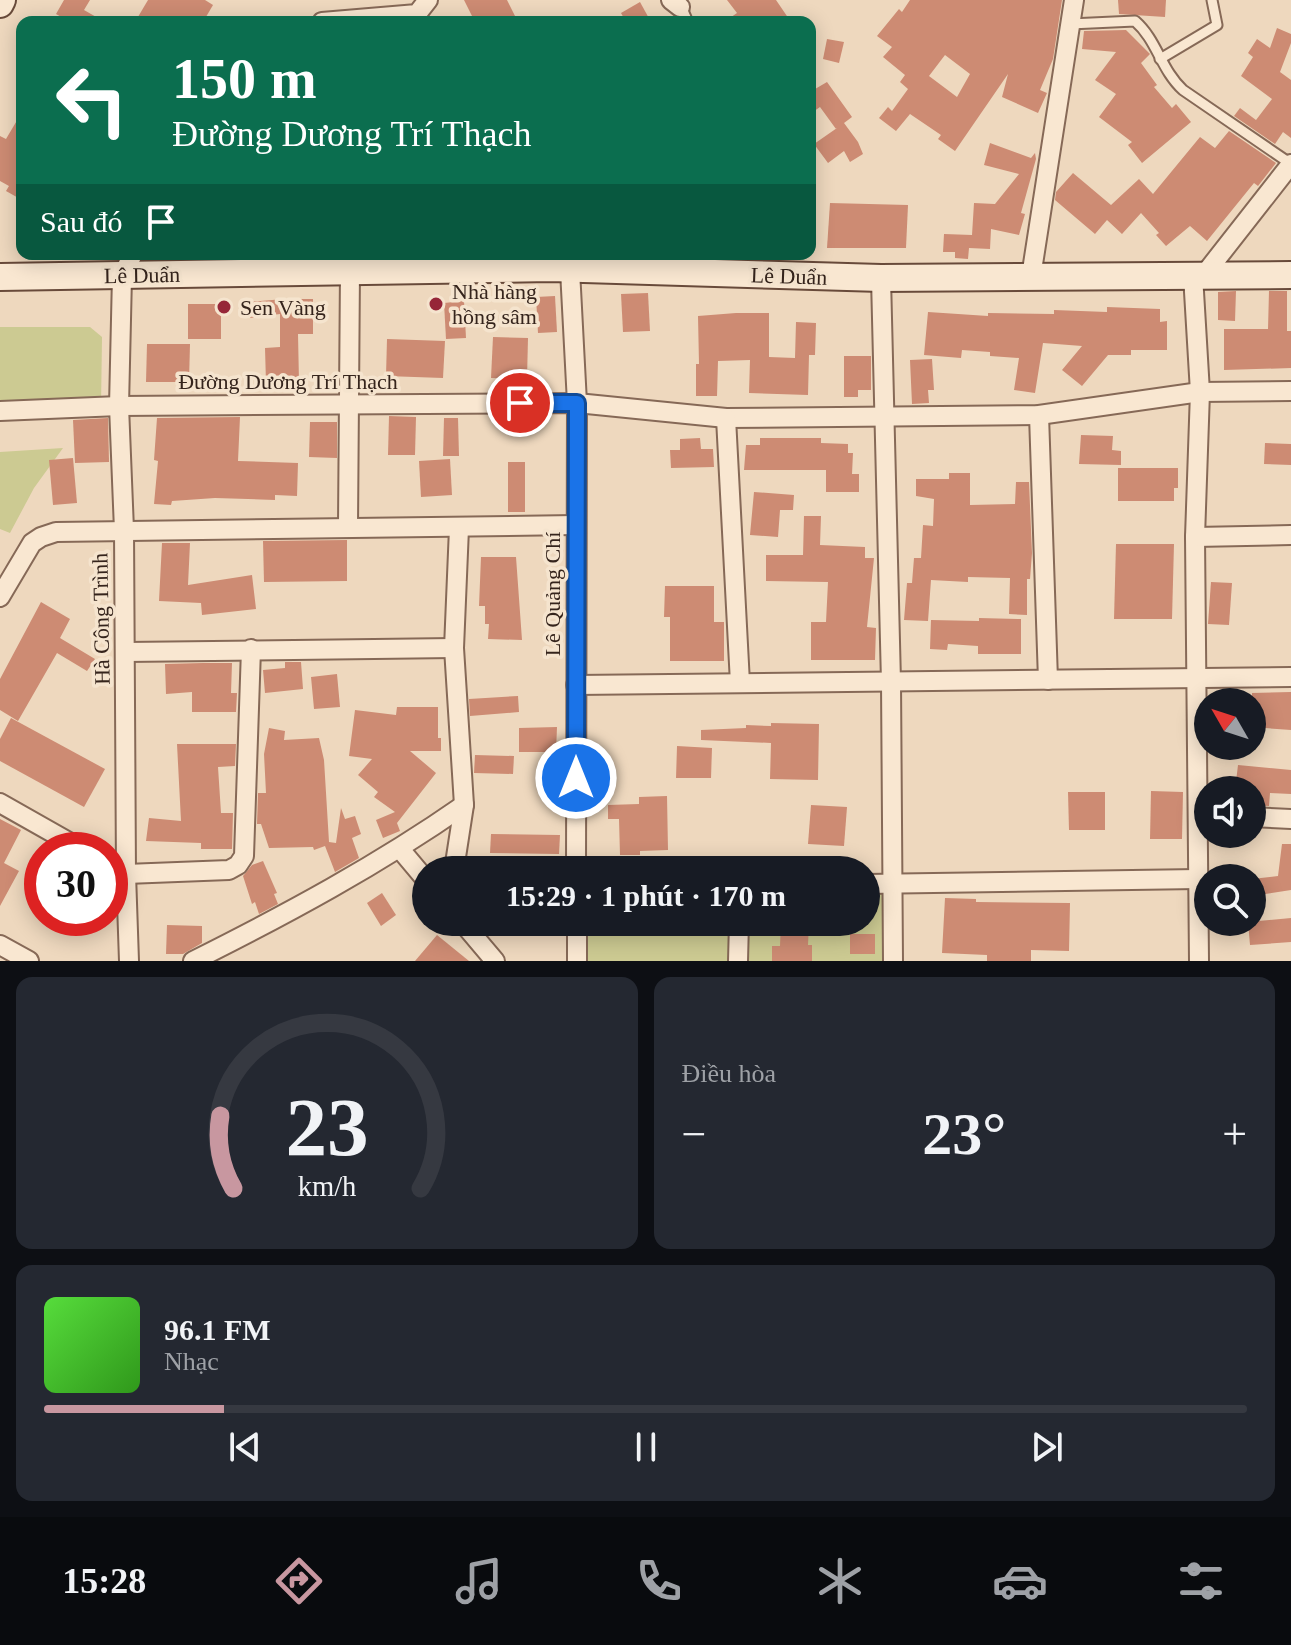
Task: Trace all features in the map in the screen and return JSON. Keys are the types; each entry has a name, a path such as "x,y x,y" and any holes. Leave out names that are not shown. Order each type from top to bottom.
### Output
{"main road":[{"name":"Lê Duẩn","path":"0,277 127,265 350,270 558,264 881,278 1291,275"}],"street":[{"path":"1031,277 1074,0"},
{"path":"367,16 420,9"},
{"path":"1200,776 1195,679 1195,537 1200,392 1198,275 1291,164"},
{"name":"Lê Quảng Chí","path":"558,264 577,403 576,856"},
{"name":"Hà Công Trình","path":"119,832 126,652 119,406 127,265"},
{"path":"348,526 350,270"},
{"path":"881,278 891,682 893,961"},
{"name":"Đường Dương Trí Thạch","path":"0,411 119,406 577,403 726,418 1039,415 1200,392 1291,391"},
{"path":"1039,415 1048,680"},
{"path":"726,418 740,683"},
{"path":"0,597 24,553 41,537 56,532 575,525"},
{"path":"456,856 464,805 454,648 459,528"},
{"path":"1195,537 1291,535"},
{"path":"126,652 454,648"},
{"path":"128,869 229,870 238,865 244,856 251,649"},
{"path":"576,685 1291,677"},
{"path":"0,803 51,832"},
{"path":"193,961 302,906 400,849 464,805"},
{"path":"1266,818 1291,819"},
{"path":"400,849 412,863"},
{"path":"880,884 1194,879"},
{"name":"Hà Công Trình","path":"126,936 129,961"},
{"path":"474,936 495,961"},
{"path":"577,936 577,961"},
{"path":"738,961 739,936"},
{"path":"1199,936 1199,961"},
{"path":"0,945 29,961"}],"lane":[{"path":"1160,59 1217,25 1212,0"},
{"path":"1070,24 1135,21 1145,30 1170,78 1183,90 1291,164"}],"shaded area":[{"path":"0,327 90,327 102,337 101,407 0,407"},
{"path":"63,448 34,488 10,533 0,529 0,452"},
{"path":"880,890 892,890 892,961 738,961 739,936 880,936"},
{"path":"577,936 733,936 734,961 577,961"}],"building":[{"path":"64,0 90,0 84,10 94,16 60,16 56,14"},
{"path":"148,0 205,0 213,5 207,16 139,16"},
{"path":"464,0 507,0 515,16 472,16"},
{"path":"727,0 776,0 787,16 733,16 737,13"},
{"path":"910,0 1062,0 1053,59 1040,90 1047,93 1038,113 1002,97 1008,74 955,151 938,139 941,135 910,114 896,131 879,118 888,107 892,111 908,89 900,82 905,75 883,57 892,47 877,36 899,9 902,12","holes":["945,55 970,74 957,97 929,76"]},
{"path":"1118,0 1166,0 1165,17 1119,14"},
{"path":"640,2 648,16 623,16 621,13"},
{"path":"1277,28 1291,34 1291,43 1280,72 1291,80 1291,138 1283,132 1275,144 1234,116 1240,108 1256,120 1272,99 1241,76 1253,57 1248,53 1257,39 1270,48"},
{"path":"1126,30 1150,54 1141,63 1157,85 1154,87 1172,108 1176,104 1191,122 1142,163 1128,145 1132,142 1099,117 1116,94 1095,80 1116,52 1082,49 1084,31"},
{"path":"827,39 844,42 839,63 823,59"},
{"path":"827,82 852,117 844,123 863,154 850,162 844,151 828,163 816,147 816,143 836,129 820,107 816,110 816,88"},
{"path":"16,122 16,197 6,191 9,186 0,181 0,136 6,139"},
{"path":"1229,131 1276,163 1258,186 1254,183 1207,241 1190,226 1166,246 1141,213 1122,234 1107,220 1095,234 1055,200 1056,192 1073,173 1111,205 1139,179 1153,194 1200,137 1215,148"},
{"path":"990,143 1031,158 1035,153 1019,235 991,229 990,249 969,248 968,259 955,258 955,252 943,252 944,234 972,235 974,203 995,204 1019,174 984,165"},
{"path":"830,203 908,205 906,248 827,248"},
{"path":"1236,291 1235,321 1218,320 1218,292"},
{"path":"1269,291 1287,291 1291,368 1224,370 1224,329 1268,329"},
{"path":"648,293 650,331 623,332 621,294"},
{"path":"555,296 557,332 538,333 536,297"},
{"path":"313,299 313,334 298,334 299,382 266,383 265,348 280,347 280,314 250,318 248,302"},
{"path":"464,301 466,338 446,339 444,303"},
{"path":"188,304 221,304 221,339 188,339"},
{"path":"1107,307 1160,309 1160,322 1167,321 1167,350 1131,350 1131,355 1108,355 1082,386 1062,370 1082,346 1043,343 1035,393 1014,390 1019,358 962,350 961,358 924,355 928,312 988,316 988,313 1054,314 1054,310 1107,312"},
{"path":"769,313 769,357 795,358 796,322 816,323 815,355 809,355 808,395 749,393 750,360 718,361 717,396 696,396 698,316"},
{"path":"493,337 528,338 527,379 491,378"},
{"path":"387,339 445,341 443,378 386,376"},
{"path":"147,344 190,344 189,382 146,382"},
{"path":"844,356 871,356 871,390 858,390 858,397 844,397"},
{"path":"932,359 934,390 928,390 929,403 912,404 910,360"},
{"path":"389,416 416,417 415,455 388,455"},
{"path":"240,417 238,461 298,463 297,496 275,495 275,500 215,498 172,501 171,505 154,504 158,461 154,460 157,418"},
{"path":"108,418 109,462 75,463 73,420"},
{"path":"444,418 458,418 459,456 443,456"},
{"path":"310,422 337,422 337,458 309,457"},
{"path":"1081,435 1113,436 1112,450 1121,451 1121,465 1079,464"},
{"path":"700,438 701,449 713,449 714,467 671,468 670,450 680,450 680,439"},
{"path":"760,438 821,438 821,443 848,444 848,453 853,453 852,474 859,474 859,492 826,492 826,470 744,470 746,445 760,445"},
{"path":"1265,443 1291,444 1291,465 1264,464"},
{"path":"73,458 77,503 53,505 49,460"},
{"path":"450,459 452,495 421,497 419,461"},
{"path":"508,462 525,462 525,512 508,512"},
{"path":"1118,468 1178,468 1178,488 1174,488 1174,501 1118,501"},
{"path":"949,473 970,473 970,505 1015,504 1016,482 1029,482 1032,553 1030,579 1027,579 1027,615 1009,614 1010,578 968,577 968,582 931,580 928,621 904,620 907,583 912,583 914,558 921,558 923,525 933,526 934,499 916,496 916,479 949,479"},
{"path":"754,492 794,495 793,510 780,510 778,537 750,535"},
{"path":"804,516 821,516 820,545 865,547 865,558 874,558 867,627 876,628 875,660 811,660 811,622 826,622 828,582 766,581 766,555 803,555"},
{"path":"347,540 347,581 264,582 263,541"},
{"path":"162,543 190,543 188,585 252,575 256,609 202,615 201,603 159,601"},
{"path":"1116,544 1174,544 1172,619 1114,619"},
{"path":"481,557 516,557 522,640 488,639 485,606 479,606"},
{"path":"1211,582 1232,583 1229,625 1208,624"},
{"path":"665,586 714,586 714,622 724,622 724,661 670,661 670,617 664,617"},
{"path":"41,602 70,619 60,638 95,659 87,671 57,653 18,721 0,710 0,679"},
{"path":"979,618 1021,619 1021,654 978,654 978,646 948,644 947,650 930,649 931,620 979,621"},
{"path":"285,662 301,662 303,689 265,693 263,670 285,668"},
{"path":"232,663 231,693 237,693 236,712 192,712 192,692 166,694 165,664"},
{"path":"337,674 340,707 314,709 311,677"},
{"path":"1291,692 1291,730 1266,728 1266,693"},
{"path":"518,696 519,712 470,716 469,699"},
{"path":"397,707 438,707 441,751 410,751 436,773 397,823 400,831 383,838 376,820 395,812 374,797 378,792 358,775 372,759 349,756 355,710 396,715"},
{"path":"11,718 105,769 84,807 0,761 0,739"},
{"path":"771,723 819,724 818,780 770,779 771,743 701,740 701,730 746,728 746,725 771,726"},
{"path":"557,727 556,752 519,752 519,728"},
{"path":"269,728 285,731 284,740 319,738 324,760 329,842 336,843 341,808 345,819 355,816 361,834 352,838 359,858 335,872 325,846 314,850 313,847 269,848 261,824 257,824 258,793 266,793 264,754"},
{"path":"177,744 236,744 235,766 218,767 221,813 233,813 232,849 201,849 201,843 146,841 149,818 181,821"},
{"path":"677,746 712,748 711,778 676,778"},
{"path":"475,755 514,756 513,774 474,773"},
{"path":"1238,765 1291,770 1291,794 1270,793 1269,806 1266,806 1266,776 1237,776"},
{"path":"1151,791 1183,792 1182,839 1150,839"},
{"path":"1068,792 1105,792 1105,830 1069,830"},
{"path":"667,796 668,850 620,855 619,819 608,819 608,805 639,804 639,797"},
{"path":"811,805 847,807 844,846 808,844"},
{"path":"0,819 21,830 4,863 19,871 0,906"},
{"path":"491,834 560,835 559,854 490,853"},
{"path":"1282,844 1291,844 1291,890 1266,894 1266,877 1278,876"},
{"path":"263,861 277,893 274,894 278,904 259,914 255,902 252,904 243,876 252,865"},
{"path":"382,893 396,915 381,926 367,903"},
{"path":"945,898 976,899 976,902 1070,903 1069,951 1031,950 1031,961 987,961 987,955 942,953"},
{"path":"1291,918 1291,942 1250,945 1249,936 1266,936 1266,920"},
{"path":"167,925 202,926 202,943 183,954 166,954"},
{"path":"438,936 469,961 415,961"},
{"path":"780,936 808,936 812,961 772,961 772,946 780,946"},
{"path":"850,936 875,936 875,954 850,954"}],"place":[{"name":"Nhà hàng hồng sâm","path":"436,304"},
{"name":"Sen Vàng","path":"224,307"}],"route":[{"path":"520,403 577,403 576,778"}]}
